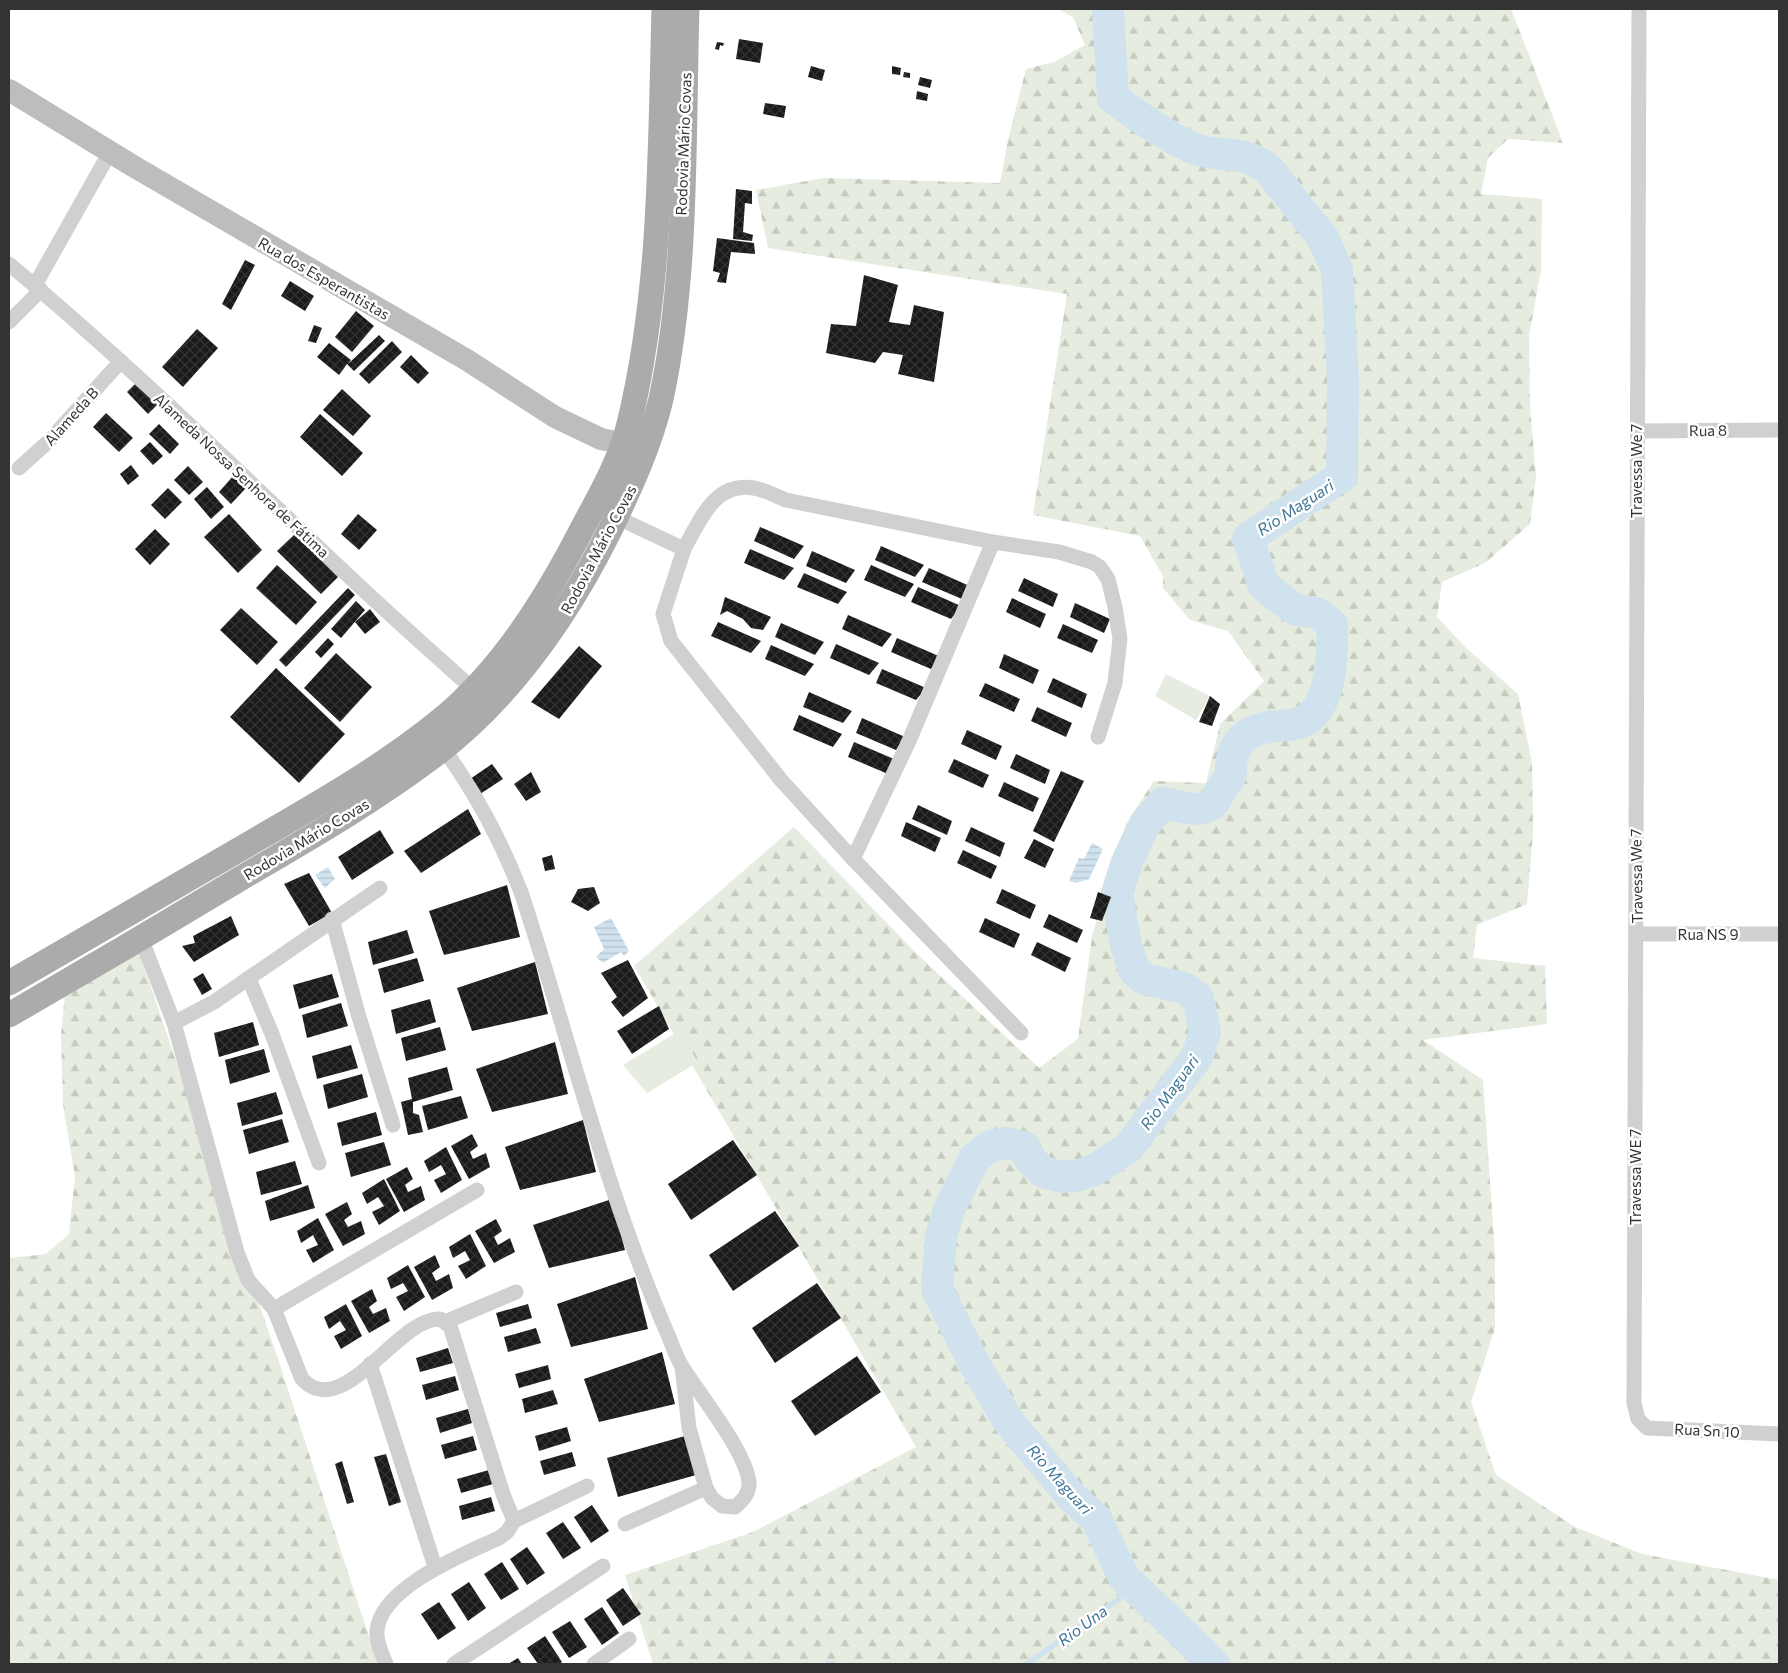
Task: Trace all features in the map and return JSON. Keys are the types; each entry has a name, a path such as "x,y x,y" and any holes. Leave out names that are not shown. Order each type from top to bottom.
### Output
{"main road":[{"name":"Rodovia Mário Covas","path":"9,1015 373,799 443,748 489,706 535,655 573,599 616,517 641,464 635,447 639,379 654,287 664,9"},
{"name":"Rodovia Mário Covas","path":"9,983 296,816 400,751 443,718 473,690 515,640 546,594 606,484 635,447 661,398 678,280 681,237 687,9"},
{"name":"Rua dos Esperantistas","path":"9,90 110,152 467,360 555,417 591,435 635,447"},
{"path":"49,960 62,984"}],"street":[{"name":"Travessa We 7","path":"1637,934 1634,805 1639,9"},
{"path":"9,322 38,288 110,152"},
{"name":"Alameda Nossa Senhora de Fátima","path":"9,264 121,361 473,690"},
{"name":"Alameda B","path":"20,468 49,441 121,361"},
{"name":"Rua 8","path":"1637,431 1779,430"},
{"path":"1020,1033 853,860 781,780 671,641 663,614 684,549 711,502 721,493 736,488 754,488 786,500 993,542 1059,552 1092,562 1100,567 1108,579 1120,639 1115,683 1098,737"},
{"path":"616,517 684,549"},
{"path":"853,860 909,741 993,542"},
{"path":"443,748 472,788 509,860 536,939 626,1226 656,1308 682,1366 717,1417 746,1469 749,1483 745,1497 735,1507 722,1506 712,1498 706,1488 689,1428 682,1366"},
{"path":"174,1023 214,1002 332,919 380,888"},
{"path":"332,919 359,1017 393,1125"},
{"name":"Rua NS 9","path":"1637,934 1779,934"},
{"name":"Travessa WE 7","path":"1637,934 1634,1403 1638,1419"},
{"path":"141,938 174,1023 237,1252 248,1280 274,1309 297,1369 308,1386 327,1391 336,1388 370,1364 421,1323 434,1319 445,1322 450,1326 503,1494 514,1521"},
{"path":"249,979 272,1034 319,1162"},
{"path":"274,1309 477,1190"},
{"path":"445,1322 516,1292"},
{"path":"370,1364 435,1567"},
{"name":"Rua Sn 10","path":"1638,1419 1647,1428 1779,1434"},
{"path":"386,1664 377,1632 382,1612 391,1602 435,1567 499,1538 507,1532 514,1521 587,1486"},
{"path":"625,1524 706,1488"},
{"path":"454,1664 603,1566"},
{"path":"594,1664 629,1639"}],"green space":[{"path":"1058,9 1511,9 1563,143 1508,139 1488,158 1481,194 1542,199 1541,270 1529,336 1530,407 1536,477 1530,524 1485,563 1442,582 1437,617 1465,647 1518,694 1532,763 1533,832 1527,904 1477,925 1473,958 1545,966 1547,1024 1423,1040 1483,1080 1495,1254 1495,1328 1471,1402 1496,1475 1575,1527 1642,1554 1779,1580 1779,1664 653,1664 625,1575 753,1532 916,1447 634,966 794,827 916,953 1039,1068 1078,1039 1092,936 1126,824 1154,781 1206,783 1220,724 1264,681 1228,631 1190,620 1163,588 1163,576 1140,536 1033,515 1067,294 768,248 756,190 823,178 1000,183 1008,140 1026,69 1054,62 1085,45 1073,17"},
{"path":"1166,674 1210,696 1196,720 1155,696"},
{"path":"139,952 278,1359 378,1664 9,1664 9,1258 46,1254 69,1234 75,1176 63,1105 61,1034 65,993"},
{"path":"679,1031 698,1062 647,1093 623,1065"}],"water":[{"path":"1092,843 1103,849 1089,879 1076,883 1069,881 1079,858 1084,859"},
{"path":"328,867 335,879 325,888 315,875"},
{"path":"611,918 629,951 624,956 621,952 603,963 596,957 604,949 594,927"}],"building":[{"path":"739,39 763,43 760,63 736,59"},
{"path":"717,42 724,43 723,46 720,45 719,50 715,49"},
{"path":"811,66 825,70 822,81 808,77"},
{"path":"892,66 901,68 900,75 892,74"},
{"path":"904,72 910,73 910,78 903,77"},
{"path":"920,77 932,80 930,88 918,85"},
{"path":"917,91 928,94 927,101 916,99"},
{"path":"765,103 786,106 784,118 763,114"},
{"path":"736,189 752,191 752,204 745,203 743,232 753,235 752,241 733,239"},
{"path":"717,238 754,243 755,254 731,252 726,283 717,282 720,273 713,271"},
{"path":"245,260 255,265 231,310 222,304"},
{"path":"864,275 898,285 889,322 910,325 914,305 944,312 934,382 898,374 903,355 883,352 875,363 826,353 831,324 856,326"},
{"path":"290,281 314,296 305,311 281,296"},
{"path":"356,311 374,326 352,352 335,337"},
{"path":"314,325 322,328 316,343 308,341"},
{"path":"197,329 218,348 183,387 162,367"},
{"path":"379,335 385,341 354,371 347,364 339,375 317,357 329,343 351,360 348,364"},
{"path":"392,341 402,352 369,384 359,374"},
{"path":"411,355 429,373 418,384 400,367"},
{"path":"139,380 160,402 148,414 127,392"},
{"path":"342,389 371,416 353,436 323,410"},
{"path":"106,413 133,438 119,452 93,427"},
{"path":"320,414 363,453 342,476 300,437"},
{"path":"159,424 179,444 170,454 149,434"},
{"path":"150,442 163,456 153,465 140,451"},
{"path":"131,465 139,476 128,485 120,474"},
{"path":"188,466 203,482 189,495 174,480"},
{"path":"233,476 246,488 231,504 219,492"},
{"path":"207,487 224,507 211,519 194,499"},
{"path":"168,488 182,502 165,519 151,505"},
{"path":"229,514 262,550 238,573 204,537"},
{"path":"358,514 377,530 359,550 341,534"},
{"path":"760,527 804,546 794,559 754,541"},
{"path":"155,529 170,544 150,565 135,549"},
{"path":"295,534 338,577 321,594 277,551"},
{"path":"881,546 924,565 915,577 875,560"},
{"path":"750,549 794,568 784,580 744,563"},
{"path":"812,551 855,570 846,583 806,566"},
{"path":"277,565 317,602 296,625 256,588"},
{"path":"871,565 914,584 905,597 864,580"},
{"path":"929,568 972,587 962,599 922,582"},
{"path":"804,573 847,592 838,604 797,587"},
{"path":"1024,578 1058,594 1053,607 1018,591"},
{"path":"918,587 961,606 951,619 911,602"},
{"path":"348,588 355,595 286,667 279,660"},
{"path":"725,597 771,617 763,630 751,628 743,619 727,611 720,615"},
{"path":"1012,598 1046,614 1040,628 1006,612"},
{"path":"356,601 365,610 341,638 331,629"},
{"path":"1075,603 1110,619 1104,633 1070,617"},
{"path":"241,608 278,642 257,665 220,630"},
{"path":"370,609 380,622 365,634 355,622"},
{"path":"848,615 892,634 882,647 842,629"},
{"path":"718,622 761,641 751,653 711,636"},
{"path":"781,623 824,642 815,655 775,637"},
{"path":"1063,624 1098,640 1092,653 1057,638"},
{"path":"328,638 334,644 321,658 315,652"},
{"path":"897,638 941,657 931,669 891,652"},
{"path":"836,644 879,663 869,675 830,658"},
{"path":"771,645 814,664 805,676 765,659"},
{"path":"579,646 602,666 559,719 531,702"},
{"path":"336,653 372,687 340,722 304,688"},
{"path":"1004,654 1039,670 1033,684 999,668"},
{"path":"276,668 345,734 299,783 230,717"},
{"path":"882,669 926,688 916,700 876,683"},
{"path":"1053,678 1087,694 1082,708 1047,692"},
{"path":"985,683 1020,699 1014,712 979,696"},
{"path":"809,692 852,711 843,723 803,707"},
{"path":"1210,696 1220,704 1212,726 1199,722"},
{"path":"1037,707 1072,723 1066,737 1031,721"},
{"path":"799,715 842,734 833,747 793,730"},
{"path":"862,718 905,737 896,750 856,733"},
{"path":"967,730 1002,746 996,760 961,744"},
{"path":"854,742 894,759 888,774 848,757"},
{"path":"1016,754 1050,770 1045,784 1010,768"},
{"path":"954,759 989,775 983,788 948,772"},
{"path":"492,764 503,779 480,794 470,779"},
{"path":"1061,771 1084,781 1054,842 1033,831"},
{"path":"531,772 541,792 526,801 514,784"},
{"path":"1004,782 1039,798 1033,812 998,796"},
{"path":"918,805 952,821 947,835 912,819"},
{"path":"468,809 481,834 421,873 404,851"},
{"path":"906,822 941,838 935,852 901,836"},
{"path":"971,827 1005,843 1000,857 965,841"},
{"path":"380,830 394,853 352,880 338,857"},
{"path":"1034,839 1054,849 1045,868 1024,858"},
{"path":"963,850 997,866 991,879 957,863"},
{"path":"552,855 555,869 545,871 542,858"},
{"path":"309,873 332,913 309,926 284,884"},
{"path":"507,885 520,937 444,955 429,911"},
{"path":"594,887 600,903 588,911 571,902 578,889"},
{"path":"1002,889 1036,905 1030,919 996,903"},
{"path":"1098,892 1111,897 1102,921 1090,918"},
{"path":"1049,914 1083,930 1077,943 1043,927"},
{"path":"231,916 239,935 194,962 182,946 195,943 193,936"},
{"path":"985,918 1020,934 1014,948 979,932"},
{"path":"407,930 414,953 373,965 368,942"},
{"path":"1037,942 1071,958 1065,972 1031,955"},
{"path":"417,958 424,981 384,993 378,969"},
{"path":"628,960 648,998 623,1017 611,1002 617,997 601,973"},
{"path":"535,962 548,1014 472,1031 457,988"},
{"path":"203,973 212,989 202,995 193,979"},
{"path":"332,974 339,997 299,1009 293,985"},
{"path":"430,999 436,1022 396,1034 391,1010"},
{"path":"341,1003 348,1026 307,1038 302,1015"},
{"path":"659,1006 669,1029 632,1054 617,1031"},
{"path":"253,1022 259,1045 219,1057 214,1033"},
{"path":"440,1027 446,1050 406,1061 401,1038"},
{"path":"555,1042 568,1094 492,1112 476,1069"},
{"path":"351,1045 358,1068 317,1079 312,1056"},
{"path":"264,1049 270,1072 230,1084 225,1060"},
{"path":"447,1067 453,1090 413,1102 413,1113 419,1115 423,1132 408,1135 401,1102 412,1099 408,1078"},
{"path":"362,1074 368,1097 328,1109 323,1085"},
{"path":"276,1092 283,1114 242,1126 237,1103"},
{"path":"461,1096 468,1118 428,1130 422,1106"},
{"path":"376,1112 382,1135 342,1146 337,1123"},
{"path":"282,1119 289,1142 249,1154 243,1130"},
{"path":"583,1120 596,1172 520,1190 505,1147"},
{"path":"472,1134 478,1146 470,1152 473,1159 486,1153 490,1167 469,1179 451,1146"},
{"path":"733,1140 757,1175 691,1220 668,1184"},
{"path":"384,1142 391,1165 351,1177 345,1153"},
{"path":"446,1147 462,1180 441,1193 434,1180 446,1174 441,1165 429,1172 424,1161"},
{"path":"295,1161 302,1184 261,1195 256,1172"},
{"path":"407,1167 413,1179 405,1185 408,1192 421,1186 425,1200 404,1212 386,1179"},
{"path":"384,1179 400,1211 379,1225 372,1212 384,1206 378,1197 367,1204 362,1193"},
{"path":"308,1185 315,1208 270,1221 265,1201"},
{"path":"612,1199 625,1250 549,1268 533,1225"},
{"path":"347,1202 352,1214 344,1220 348,1227 361,1221 365,1234 343,1246 325,1214"},
{"path":"775,1211 799,1246 733,1291 709,1255"},
{"path":"318,1218 334,1250 313,1263 306,1250 318,1245 313,1235 301,1243 297,1231"},
{"path":"496,1219 502,1231 494,1237 498,1245 510,1238 515,1252 494,1263 475,1231"},
{"path":"470,1234 486,1266 466,1279 458,1266 470,1260 465,1251 453,1258 449,1247"},
{"path":"435,1255 440,1267 432,1273 436,1281 449,1274 453,1288 432,1300 414,1267"},
{"path":"408,1265 425,1297 404,1311 396,1297 408,1291 403,1283 391,1289 387,1278"},
{"path":"635,1277 648,1329 571,1347 557,1304"},
{"path":"817,1283 841,1318 775,1363 752,1328"},
{"path":"372,1289 377,1301 369,1307 373,1314 386,1308 390,1321 369,1333 351,1301"},
{"path":"346,1304 362,1336 341,1349 334,1336 346,1330 340,1321 329,1329 324,1317"},
{"path":"528,1304 532,1318 500,1327 496,1313"},
{"path":"536,1328 541,1343 508,1352 504,1337"},
{"path":"448,1348 453,1363 420,1372 416,1358"},
{"path":"662,1352 675,1404 599,1422 584,1379"},
{"path":"857,1356 881,1392 815,1436 791,1401"},
{"path":"548,1365 551,1379 519,1388 515,1374"},
{"path":"455,1376 459,1390 426,1400 422,1385"},
{"path":"553,1390 558,1404 525,1413 522,1399"},
{"path":"468,1409 472,1423 440,1433 436,1418"},
{"path":"567,1427 571,1441 539,1451 535,1436"},
{"path":"473,1436 477,1450 445,1459 441,1445"},
{"path":"685,1436 696,1475 618,1497 607,1458"},
{"path":"572,1452 576,1466 544,1475 540,1461"},
{"path":"386,1454 401,1502 389,1506 374,1457"},
{"path":"342,1461 354,1502 347,1504 335,1464"},
{"path":"489,1470 493,1484 461,1493 457,1479"},
{"path":"491,1497 495,1511 462,1520 459,1506"},
{"path":"592,1505 609,1531 591,1543 574,1517"},
{"path":"563,1522 581,1548 563,1559 546,1533"},
{"path":"527,1547 545,1573 527,1585 510,1559"},
{"path":"502,1562 519,1589 501,1600 484,1574"},
{"path":"469,1582 486,1608 468,1621 451,1594"},
{"path":"623,1588 641,1614 623,1626 606,1600"},
{"path":"439,1602 456,1628 438,1640 421,1614"},
{"path":"602,1607 619,1633 602,1645 584,1619"},
{"path":"570,1621 587,1647 569,1658 552,1632"},
{"path":"545,1636 562,1662 559,1664 538,1664 527,1648"},
{"path":"518,1658 522,1664 508,1664"}],"waterway":[{"name":"Rio Maguari","path":"1108,9 1113,98 1154,127 1187,146 1208,152 1242,156 1268,169 1323,238 1337,270 1343,380 1342,476 1248,538 1264,586 1296,610 1317,613 1332,625 1332,652 1328,684 1316,711 1307,720 1294,724 1268,727 1255,731 1243,738 1233,754 1230,777 1214,802 1209,806 1197,809 1163,803 1145,824 1127,862 1117,893 1126,945 1134,970 1144,979 1184,988 1198,998 1205,1032 1197,1057 1129,1147 1096,1169 1080,1175 1062,1177 1043,1172 1029,1158 1024,1147 1006,1143 990,1146 974,1159 949,1209 941,1236 937,1289 975,1365 1009,1422 1071,1496 1096,1519 1124,1577 1214,1664"},
{"name":"Rio Una","path":"1027,1664 1119,1599 1124,1577"},
{"name":"Rio Una","path":"828,1664 833,1664"}]}
